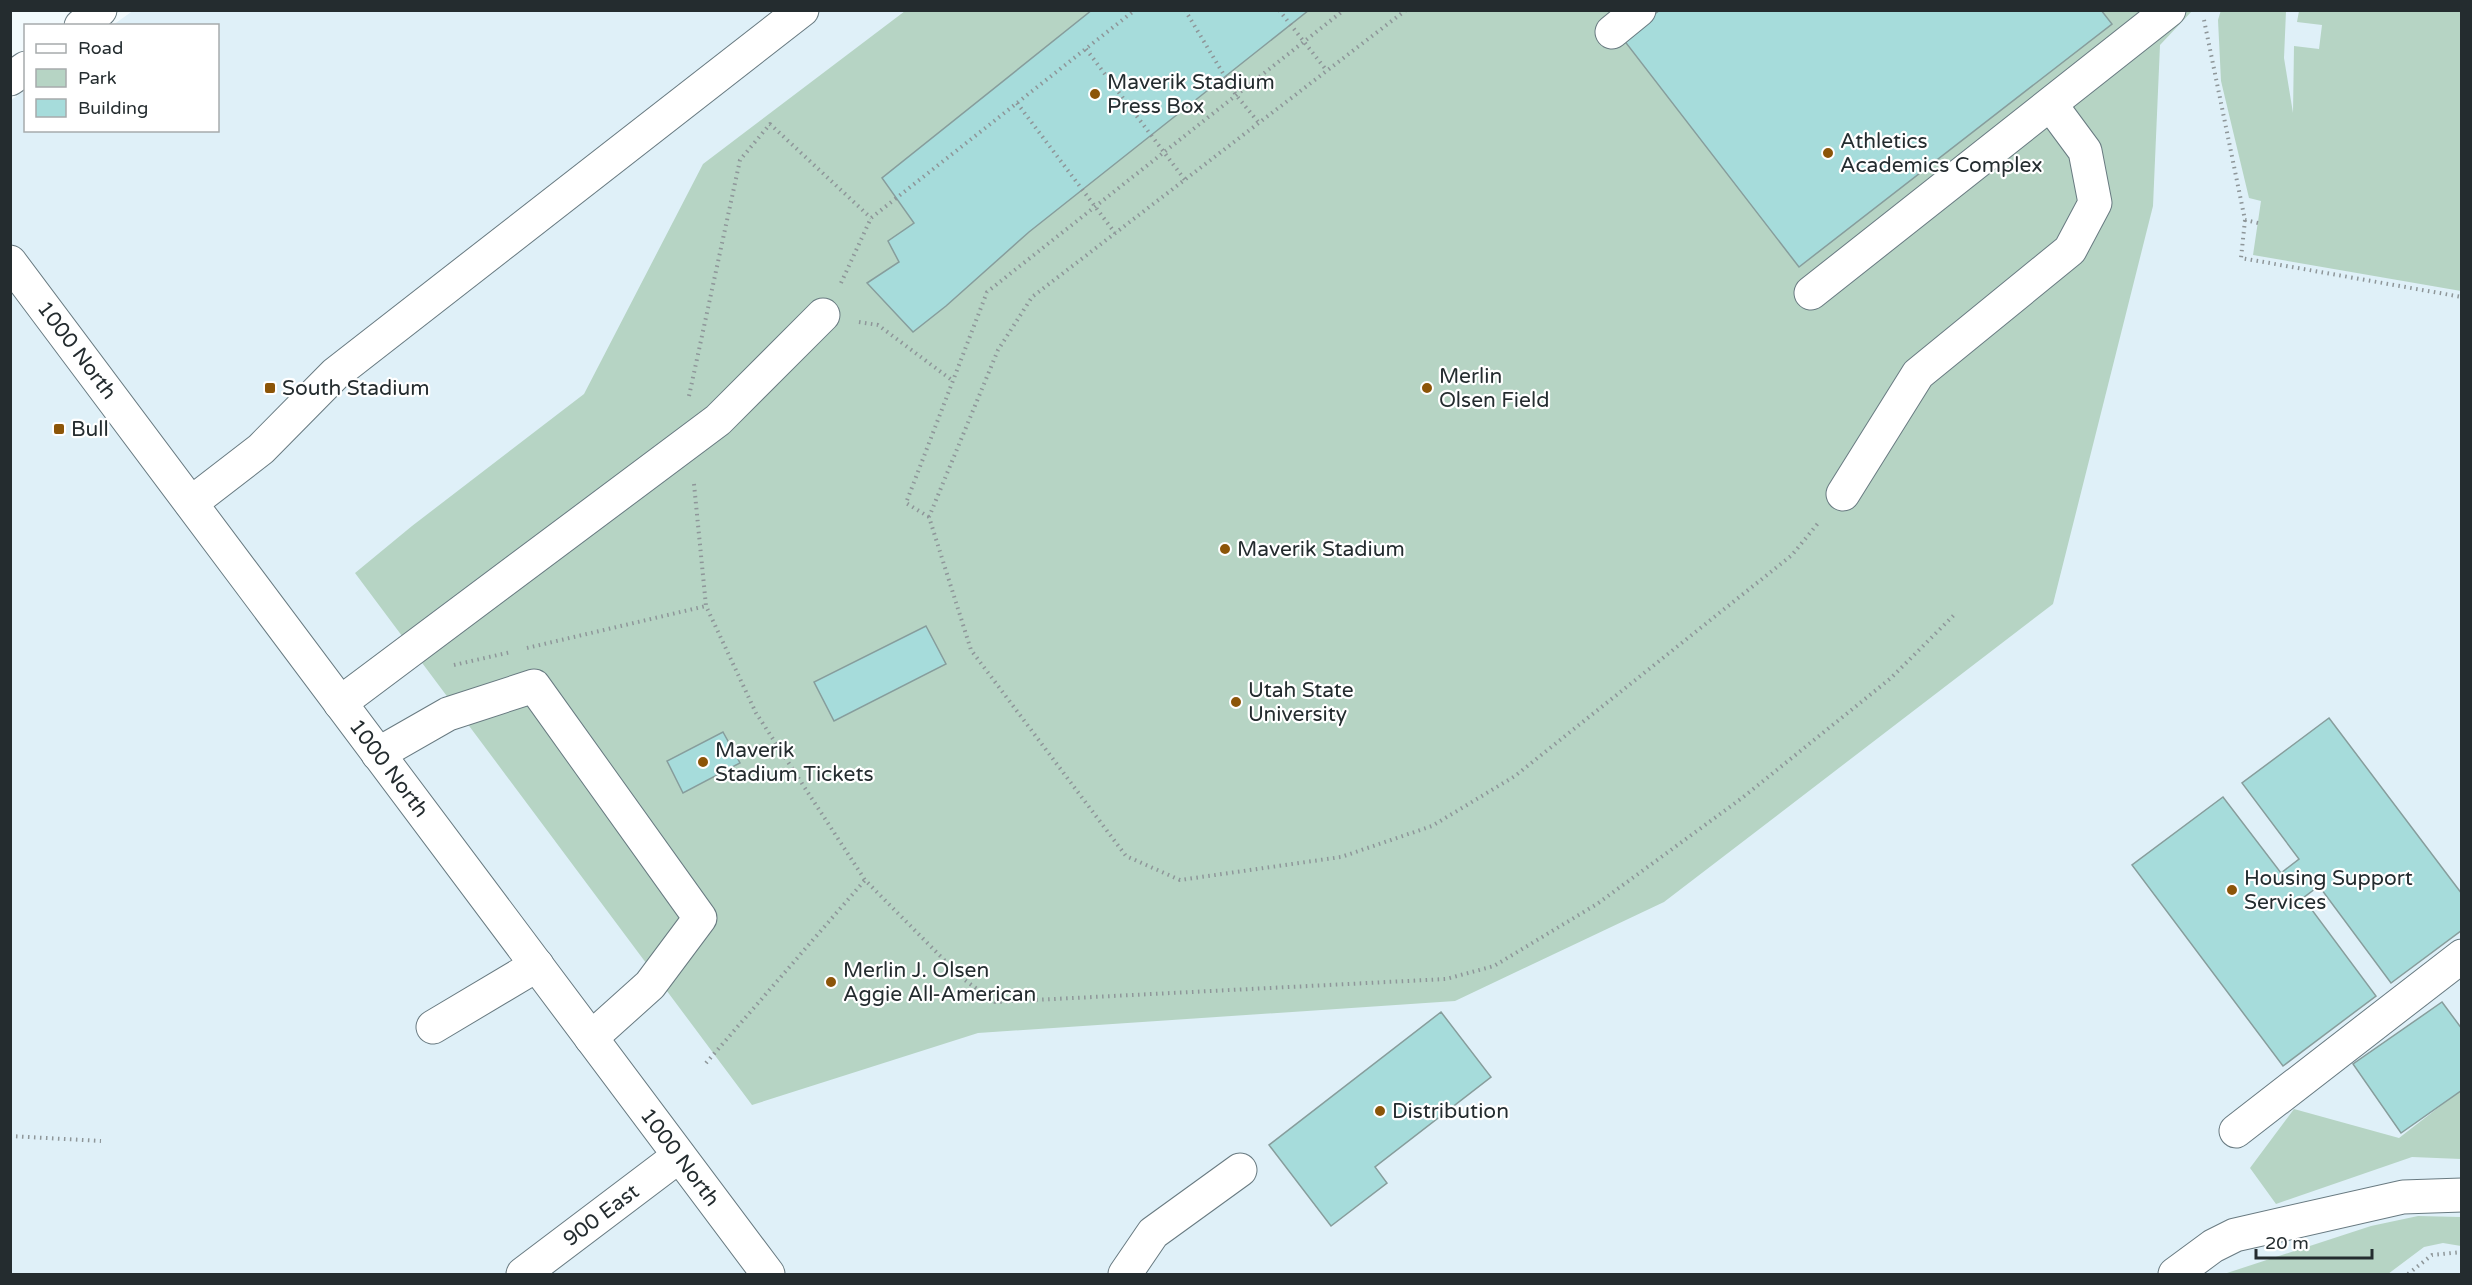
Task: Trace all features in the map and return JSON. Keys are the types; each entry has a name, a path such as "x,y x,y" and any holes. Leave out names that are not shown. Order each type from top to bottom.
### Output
{"street":[{"path":"83,24 100,10"},
{"path":"191,503 261,448 335,374 802,10"},
{"path":"1612,32 1639,10"},
{"path":"1811,293 2169,10"},
{"path":"10,79 24,69"},
{"path":"1843,494 1918,375 2070,250 2085,222 2095,203 2085,151 2051,105"},
{"name":"1000 North","path":"10,262 768,1275"},
{"path":"340,703 718,420 823,315"},
{"path":"378,754 448,714 534,686 700,918 650,986 591,1038"},
{"path":"2236,1131 2462,957"},
{"path":"433,1027 537,965"},
{"name":"900 East","path":"523,1275 679,1156"},
{"path":"1125,1275 1153,1233 1240,1170"},
{"path":"2175,1275 2213,1246 2235,1235 2403,1197 2462,1195"}],"path":[{"path":"953,381 878,325 823,315 851,264 871,218 1135,10"},
{"path":"1185,10 1236,95 1258,123"},
{"path":"1279,10 1327,71"},
{"path":"1344,10 987,292 906,503 929,518 972,650 1126,856 1180,880 1341,857 1432,826 1515,776 1792,555 1843,494"},
{"path":"929,518 998,350 1032,297 1406,10"},
{"path":"2202,10 2245,220 2241,258 2462,297"},
{"path":"1086,49 1185,180"},
{"path":"1017,103 1115,233"},
{"path":"871,218 770,124 740,160 686,409 706,606 756,713 866,880 962,978 995,1002 1446,979 1494,966 1597,904 1742,798 1891,678 1956,613"},
{"path":"2245,220 2258,223"},
{"path":"453,666 706,606"},
{"path":"706,1063 866,880"},
{"path":"10,1136 101,1141"},
{"path":"2408,1275 2432,1255 2462,1252"}],"shaded area":[{"name":"Utah State University","path":"134,10 2461,11 2461,1274 11,1274 10,101 24,91 24,132 219,132 219,24 114,24"}],"green space":[{"path":"2221,10 2286,11 2284,58 2293,113 2294,46 2319,49 2322,25 2297,22 2299,11 2461,11 2461,291 2253,255 2261,201 2249,198 2221,81 2218,20"},
{"name":"Maverik Stadium","path":"905,11 2192,11 2160,45 2153,206 2053,604 1664,902 1455,1001 978,1033 752,1105 355,573 412,526 584,394 703,164"},
{"path":"2461,1090 2461,1159 2412,1157 2276,1204 2250,1168 2294,1109 2399,1138"},
{"path":"2418,1216 2461,1217 2461,1246 2443,1243 2424,1247 2388,1274 2227,1273 2371,1226"}],"building":[{"name":"Maverik Stadium Press Box","path":"1092,10 1309,10 1029,232 946,306 913,332 867,283 899,262 888,241 914,223 882,178"},
{"name":"Athletics Academics Complex","path":"1660,10 2101,10 2112,24 1799,267 1623,39"},
{"path":"926,626 946,664 834,721 814,682"},
{"name":"Housing Support Services","path":"2329,718 2462,894 2462,930 2391,983 2319,886 2303,898 2376,996 2283,1066 2132,865 2223,797 2281,873 2299,859 2242,783"},
{"name":"Maverik Stadium Tickets","path":"723,732 740,763 683,793 667,761"},
{"path":"2442,1002 2462,1029 2462,1090 2401,1133 2353,1064"},
{"name":"Distribution","path":"1441,1012 1491,1077 1375,1167 1387,1183 1331,1226 1269,1145"}],"place":[{"name":"Maverik Stadium Press Box","path":"1095,94"},
{"name":"Athletics Academics Complex","path":"1828,153"},
{"name":"South Stadium","path":"270,388"},
{"name":"Merlin Olsen Field","path":"1427,388"},
{"name":"Bull","path":"59,429"},
{"name":"Maverik Stadium","path":"1225,549"},
{"name":"Utah State University","path":"1236,702"},
{"name":"Maverik Stadium Tickets","path":"703,762"},
{"name":"Housing Support Services","path":"2232,890"},
{"name":"Merlin J. Olsen Aggie All-American","path":"831,982"},
{"name":"Distribution","path":"1380,1111"}]}
